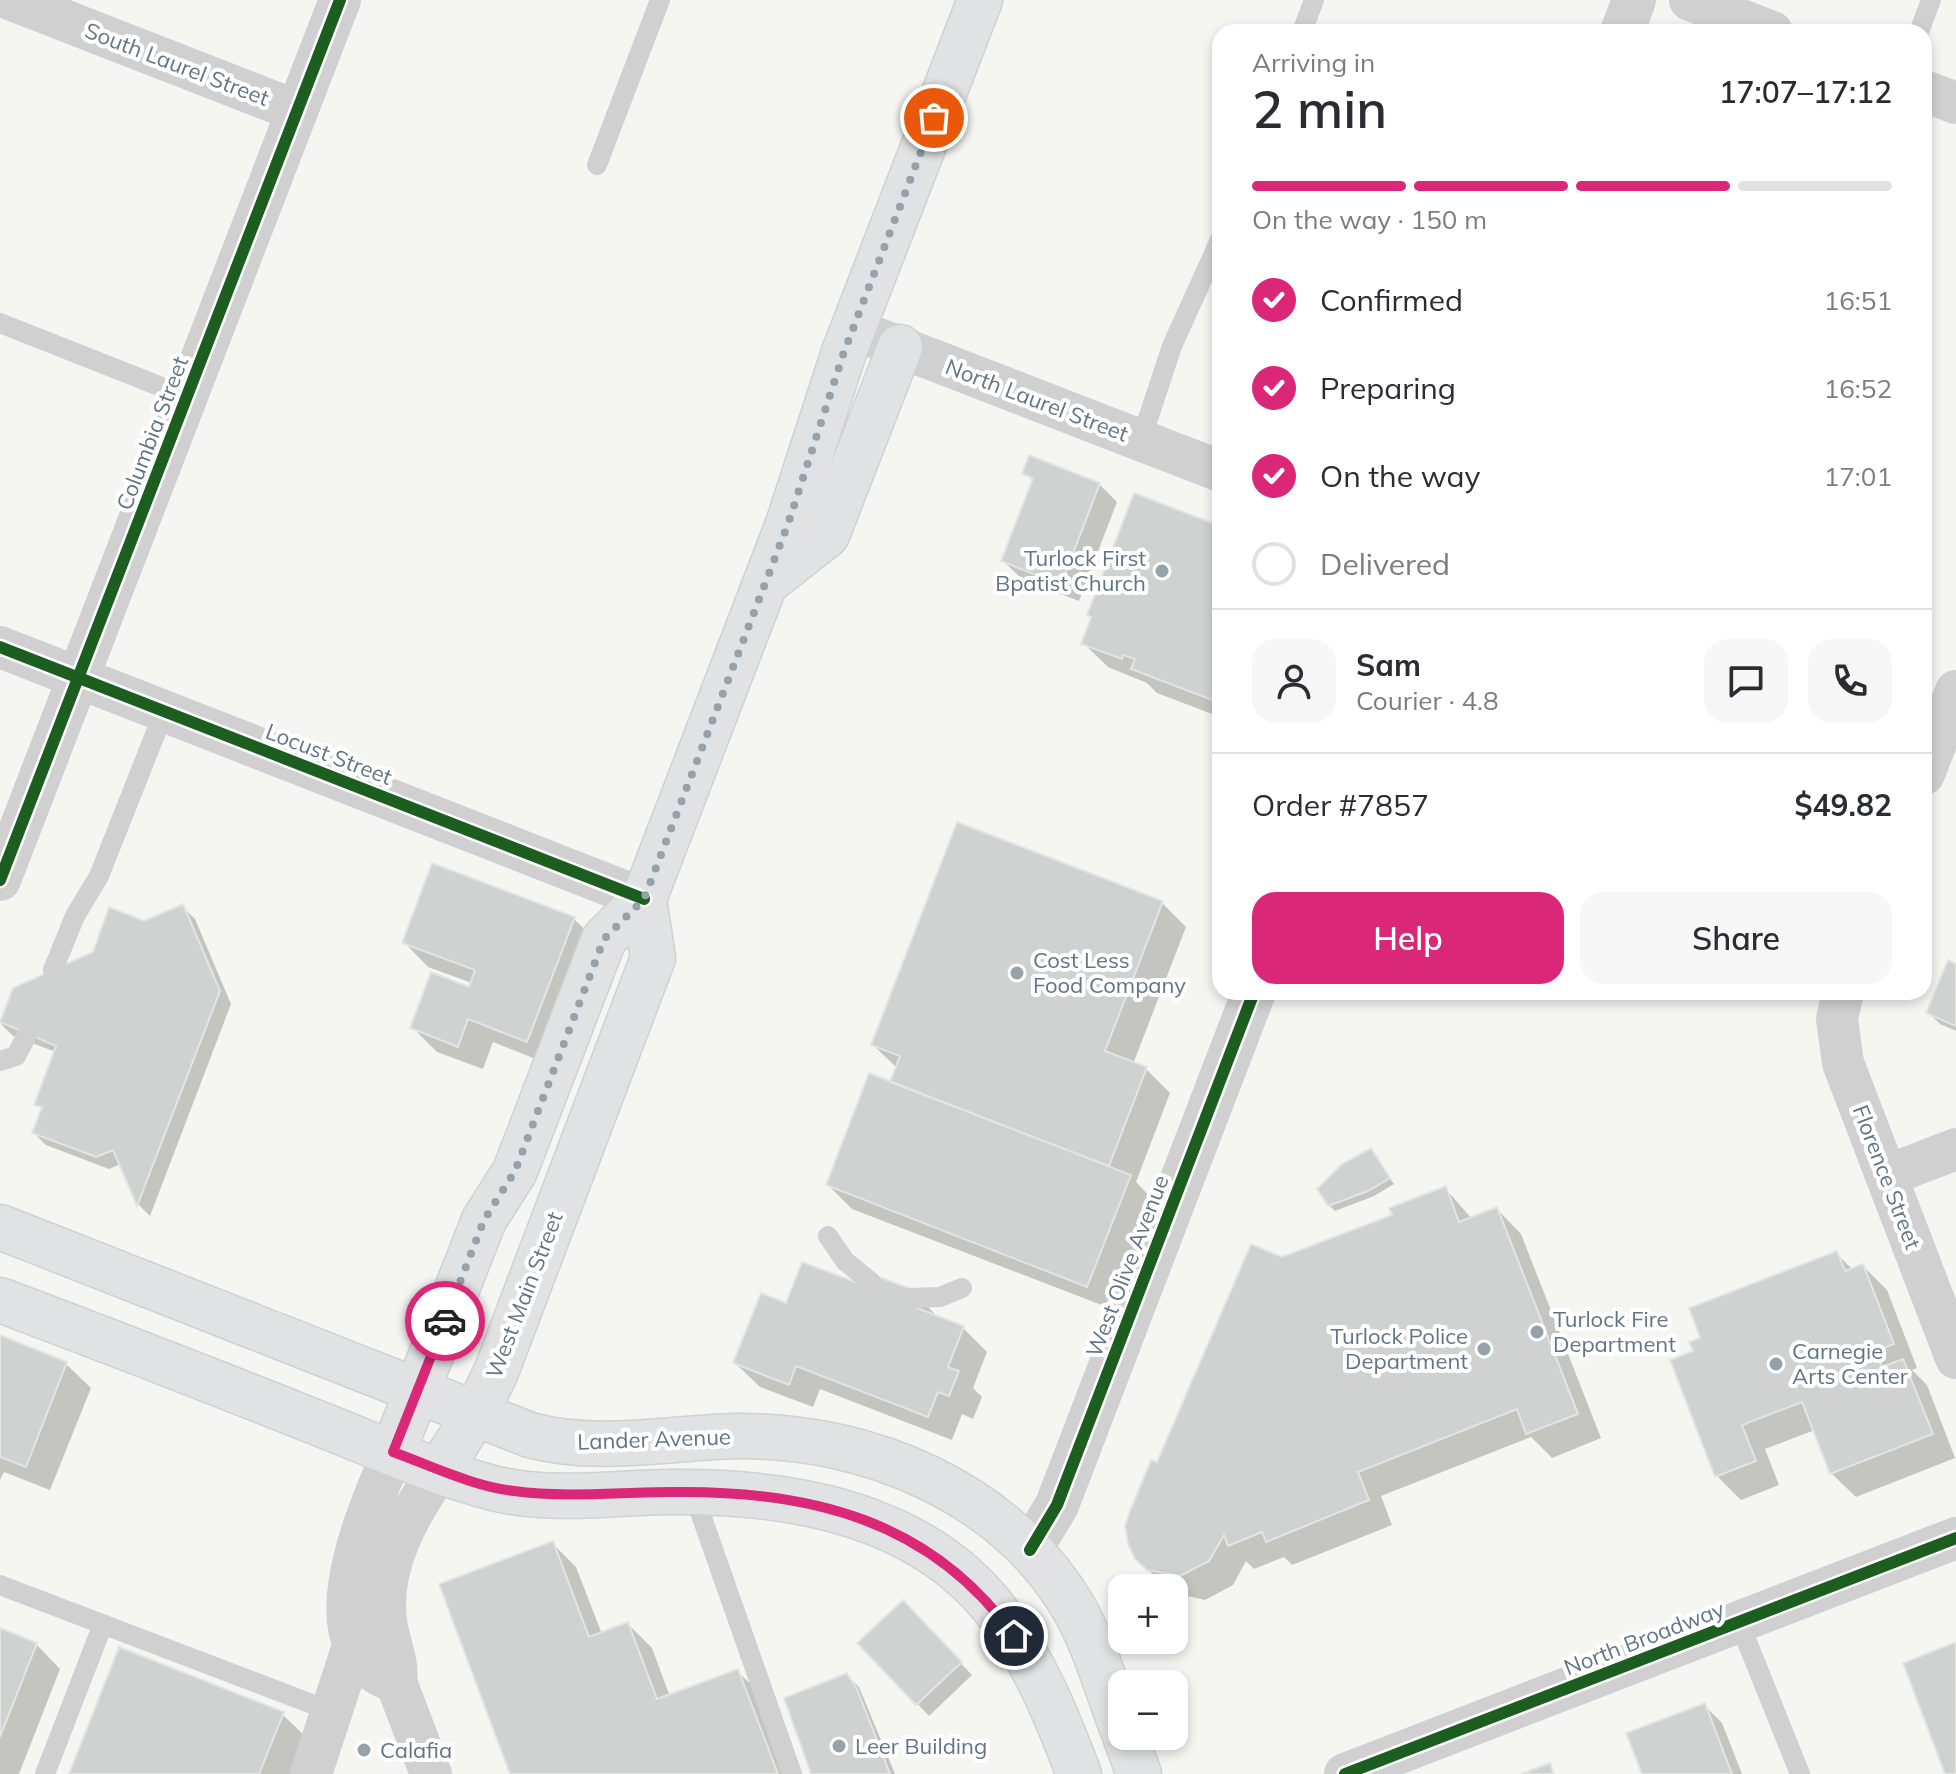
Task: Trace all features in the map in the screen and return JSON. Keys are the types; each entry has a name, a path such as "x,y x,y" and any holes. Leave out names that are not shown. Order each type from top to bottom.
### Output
{"main road":[{"name":"West Main Street","path":"393,1452 484,1220 515,1171 604,939 644,899 766,583 853,329 980,0"},
{"path":"766,583 827,535 900,347"},
{"name":"West Main Street","path":"440,1469 475,1415 496,1372 653,958 644,899"},
{"name":"Lander Avenue","path":"0,1227 417,1393 517,1431 555,1441 617,1443 763,1436 857,1451 943,1484 986,1512 1030,1550"},
{"path":"0,1300 393,1452 498,1489 542,1494 693,1492 770,1497 866,1519 935,1554 984,1596 1014,1636 1042,1684 1079,1774"},
{"path":"1030,1550 1058,1584 1082,1624 1108,1692"},
{"path":"1130,1750 1139,1774"}],"street":[{"name":"South Laurel Street","path":"12,0 297,111"},
{"name":"Columbia Street","path":"0,880 340,0"},
{"path":"1625,24 1634,0"},
{"path":"1690,0 1752,24"},
{"path":"1932,94 1956,103"},
{"name":"North Laurel Street","path":"853,329 1212,468"},
{"name":"Locust Street","path":"0,647 644,899"},
{"path":"1932,746 1956,691"},
{"name":"West Olive Avenue","path":"1030,1550 1057,1505 1251,1000"},
{"name":"Florence Street","path":"1841,1000 1837,1019 1839,1050 1956,1358"},
{"path":"1886,1176 1956,1149"},
{"name":"West Main Street","path":"354,1643 349,1614 350,1569 358,1536 393,1452"},
{"name":"West Main Street","path":"431,1774 396,1682 397,1668 385,1618 388,1580 409,1515 440,1469"},
{"name":"North Broadway","path":"1345,1774 1956,1538"},
{"path":"354,1643 375,1672 396,1682"},
{"path":"311,1774 354,1643"}],"lane":[{"path":"597,165 660,0"},
{"path":"1305,24 1314,0"},
{"path":"1922,24 1931,0"},
{"path":"1141,440 1172,346 1212,258"},
{"path":"0,323 187,397"},
{"path":"53,970 75,916 99,876 164,712"},
{"path":"0,1061 16,1056 27,1035"},
{"path":"828,1236 845,1261 871,1282"},
{"path":"911,1298 940,1297 962,1288"},
{"path":"693,1492 792,1774"},
{"path":"0,1585 333,1712"},
{"path":"1739,1622 1800,1774"},
{"path":"45,1774 103,1624"}],"building":[{"path":"1029,455 1100,483 1061,585 1001,561 1033,478 1022,474"},
{"name":"Turlock First Bpatist Church","path":"1134,493 1212,523 1212,700 1131,669 1135,659 1123,655 1122,659 1081,644 1091,617 1087,615"},
{"name":"Cost Less Food Company","path":"957,822 1163,901 1105,1051 1147,1067 1109,1166 890,1082 900,1056 871,1045"},
{"path":"432,863 575,917 527,1042 468,1019 458,1047 410,1028 431,972 469,987 475,970 402,943"},
{"path":"183,904 220,991 137,1206 113,1150 96,1157 32,1133 42,1107 34,1105 56,1046 0,1022 13,988 93,952 109,907 144,921"},
{"path":"1948,960 1956,964 1956,1026 1926,1013"},
{"path":"869,1073 1131,1175 1087,1287 826,1185"},
{"path":"1371,1148 1390,1178 1368,1191 1328,1206 1317,1189 1342,1164"},
{"path":"1446,1186 1459,1222 1497,1207 1578,1414 1526,1434 1517,1409 1358,1472 1369,1500 1266,1542 1262,1532 1228,1546 1224,1535 1209,1561 1184,1574 1147,1570 1135,1559 1125,1526 1151,1460 1157,1462 1251,1244 1282,1257 1392,1215 1389,1208"},
{"name":"Carnegie Arts Center","path":"1837,1251 1845,1271 1863,1264 1894,1344 1876,1351 1882,1367 1903,1359 1933,1434 1830,1474 1802,1402 1742,1425 1756,1461 1715,1477 1670,1360 1693,1351 1689,1342 1700,1338 1689,1308"},
{"path":"802,1262 869,1287 874,1275 914,1290 909,1305 964,1326 948,1367 959,1371 949,1396 938,1392 928,1417 796,1366 789,1385 733,1363 761,1293 786,1303"},
{"path":"0,1335 67,1362 26,1467 0,1457"},
{"path":"553,1541 589,1637 628,1622 657,1699 738,1669 778,1774 510,1774 439,1584"},
{"path":"903,1600 962,1662 916,1705 857,1643"},
{"path":"0,1628 37,1643 0,1737"},
{"path":"1956,1642 1956,1774 1945,1774 1903,1663"},
{"path":"119,1647 284,1712 259,1774 69,1774"},
{"name":"Leer Building","path":"847,1673 857,1689 890,1774 811,1774 784,1698"},
{"path":"1705,1703 1732,1774 1642,1774 1626,1733"},
{"path":"1550,1763 1554,1774 1521,1774"}],"cycle path":[{"path":"0,880 340,0"},
{"path":"0,647 644,899"},
{"path":"1030,1550 1057,1505 1251,1000"},
{"path":"1345,1774 1956,1538"}],"way so far":[{"path":"445,1321 484,1220 515,1171 604,939 644,899 788,524 844,352 934,118"}],"place":[{"name":"Turlock First Bpatist Church","path":"1162,571"},
{"name":"Cost Less Food Company","path":"1017,973"},
{"name":"Turlock Fire Department","path":"1537,1332"},
{"name":"Turlock Police Department","path":"1484,1349"},
{"name":"Carnegie Arts Center","path":"1776,1364"},
{"name":"Leer Building","path":"839,1746"},
{"name":"Calafia","path":"364,1750"}],"route":[{"path":"445,1321 393,1452 481,1484 511,1491 577,1496 649,1492 714,1493 770,1497 842,1511 891,1529 935,1554 984,1596 1014,1636"}]}
